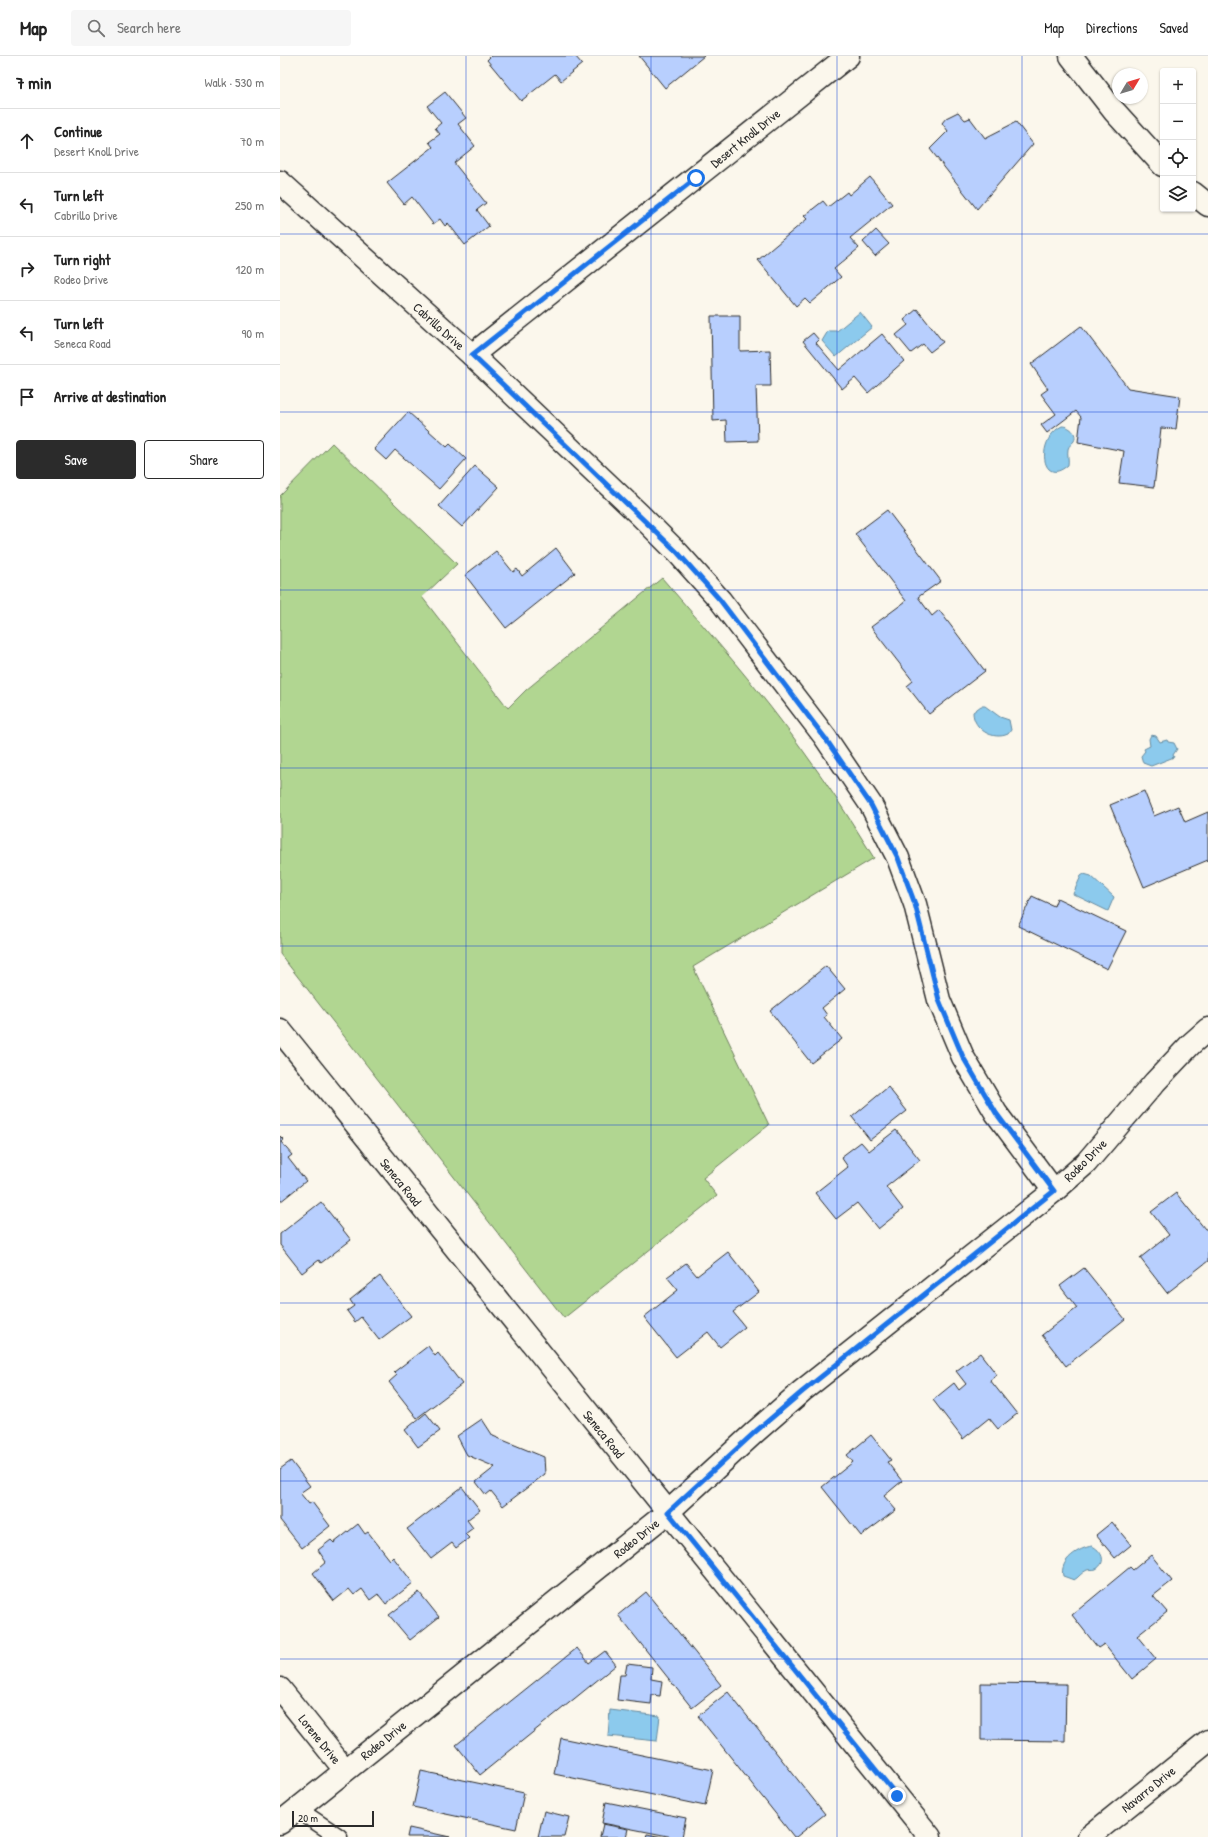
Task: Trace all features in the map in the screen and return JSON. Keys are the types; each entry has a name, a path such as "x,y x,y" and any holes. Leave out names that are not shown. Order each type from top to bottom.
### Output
{"street":[{"name":"Desert Knoll Drive","path":"472,355 848,56"},
{"path":"1071,56 1114,111 1160,162"},
{"name":"Cabrillo Drive","path":"280,182 472,355 678,553 720,600 825,738 871,805 898,858 915,904 939,1000 963,1057 996,1113 1054,1191"},
{"path":"1196,196 1208,206"},
{"name":"Rodeo Drive","path":"280,1822 668,1512 755,1432 802,1392 1054,1191 1086,1162 1155,1082 1191,1044 1208,1029"},
{"name":"Seneca Road","path":"280,1030 930,1837"},
{"name":"Lorene Drive","path":"280,1689 345,1770"},
{"name":"Navarro Drive","path":"1088,1837 1208,1741"}],"lane":[{"path":"297,1809 339,1837"}],"green space":[{"path":"332,443 457,564 422,597 508,708 526,690 662,578 788,729 849,818 874,858 693,967 769,1125 703,1178 717,1196 564,1318 280,954 280,496"}],"water":[{"path":"860,312 872,327 836,357 822,341 828,331 837,331"},
{"path":"1062,426 1072,430 1075,438 1068,449 1068,465 1059,471 1052,471 1047,467 1045,450 1053,432"},
{"path":"981,706 985,706 1000,717 1009,720 1011,730 1008,734 1002,736 990,735 976,724 973,712"},
{"path":"1151,735 1156,736 1160,742 1167,740 1168,742 1174,743 1177,749 1173,755 1174,757 1151,766 1143,763 1141,756 1145,751 1144,749 1150,746 1149,739"},
{"path":"1084,874 1091,876 1114,897 1108,911 1073,894 1081,876"},
{"path":"1092,1546 1098,1550 1102,1556 1102,1563 1100,1566 1096,1569 1085,1571 1074,1580 1063,1576 1064,1565 1067,1560 1081,1549"},
{"path":"610,1710 660,1716 657,1741 608,1736"}],"building":[{"path":"491,56 575,56 582,64 561,81 555,74 521,101 487,60"},
{"path":"639,56 704,56 665,88"},
{"path":"445,92 466,118 458,124 475,146 454,163 486,203 477,210 489,226 465,245 448,223 445,226 440,219 433,224 412,197 404,204 387,183 433,147 429,142 440,134 435,128 441,123 427,106"},
{"path":"958,112 965,120 970,118 985,138 1016,122 1033,144 977,209 930,149 948,131 942,123 946,118"},
{"path":"870,177 892,204 850,238 859,248 834,269 841,277 810,303 805,298 796,306 758,260 807,219 804,216 823,201 828,207 847,192 849,195"},
{"path":"876,230 889,244 875,256 863,242"},
{"path":"917,309 943,342 930,352 923,344 911,353 896,335 908,325 904,320"},
{"path":"711,316 740,316 740,351 770,350 771,386 756,386 758,441 727,442 726,420 713,421"},
{"path":"1081,326 1128,388 1180,396 1176,429 1161,428 1154,487 1119,483 1124,451 1078,442 1081,417 1076,411 1047,433 1041,425 1056,414 1041,394 1048,389 1031,364"},
{"path":"813,333 819,340 816,343 839,370 882,334 904,361 868,393 855,378 842,389 803,341"},
{"path":"408,412 447,447 450,444 466,459 439,489 395,450 386,460 374,449"},
{"path":"475,466 499,487 462,527 439,506"},
{"path":"887,510 941,581 918,597 932,616 939,610 985,671 929,714 907,686 913,681 871,627 906,601 855,534"},
{"path":"556,548 575,573 506,628 465,575 496,551 513,572 517,569 522,576"},
{"path":"1144,791 1154,816 1178,806 1185,822 1208,812 1208,860 1144,887 1110,805"},
{"path":"1032,896 1054,906 1057,898 1126,931 1107,969 1018,926"},
{"path":"826,966 845,989 822,1008 827,1015 824,1017 842,1039 811,1063 770,1011"},
{"path":"888,1087 907,1111 870,1140 852,1117"},
{"path":"896,1130 920,1160 886,1187 903,1209 878,1229 857,1203 836,1219 815,1193 848,1167 841,1157 861,1142 869,1151"},
{"path":"280,1136 284,1140 281,1142 292,1155 288,1158 306,1181 280,1202"},
{"path":"1176,1193 1205,1229 1208,1229 1208,1261 1167,1293 1140,1258 1169,1235 1151,1212"},
{"path":"321,1202 351,1240 321,1263 319,1260 302,1273 280,1245 280,1234"},
{"path":"728,1252 759,1292 733,1312 745,1327 720,1347 708,1332 676,1357 644,1317 678,1290 667,1277 686,1263 697,1276"},
{"path":"1084,1268 1125,1319 1066,1366 1042,1335 1077,1308 1060,1286"},
{"path":"380,1276 411,1316 379,1340 361,1317 355,1322 347,1311 354,1306 350,1300"},
{"path":"428,1346 435,1356 438,1353 462,1384 417,1418 389,1382 397,1375 394,1372"},
{"path":"980,1353 997,1375 990,1380 1017,1414 998,1429 989,1418 963,1439 933,1400 954,1383 959,1390 966,1384 956,1371"},
{"path":"426,1413 440,1431 418,1447 405,1430"},
{"path":"482,1419 493,1436 544,1457 545,1474 503,1506 491,1491 486,1495 476,1482 495,1467 467,1455 457,1436"},
{"path":"871,1435 891,1460 887,1462 902,1481 884,1496 896,1510 861,1536 822,1487 853,1462 847,1455"},
{"path":"291,1461 310,1486 300,1493 309,1504 312,1502 330,1526 302,1548 280,1520 280,1469"},
{"path":"462,1487 480,1510 467,1520 473,1528 465,1534 469,1538 456,1548 452,1543 431,1559 407,1529"},
{"path":"1112,1522 1131,1545 1115,1558 1096,1535"},
{"path":"358,1524 365,1534 368,1532 390,1560 393,1557 413,1583 386,1604 378,1594 370,1600 362,1589 354,1595 349,1589 334,1601 313,1573 326,1562 318,1550 331,1540 334,1543"},
{"path":"1151,1555 1172,1581 1153,1596 1167,1612 1137,1636 1156,1659 1132,1679 1104,1644 1098,1648 1072,1615 1130,1567 1133,1570"},
{"path":"419,1592 439,1617 410,1640 389,1615"},
{"path":"646,1592 721,1685 692,1708 618,1615"},
{"path":"577,1648 589,1663 605,1651 616,1665 480,1775 456,1745"},
{"path":"627,1664 652,1667 651,1679 662,1681 660,1696 652,1695 651,1704 617,1700 620,1675 625,1675"},
{"path":"981,1683 1066,1684 1065,1741 981,1740"},
{"path":"728,1692 825,1814 796,1837 794,1837 698,1716"},
{"path":"561,1738 713,1770 705,1806 554,1774"},
{"path":"421,1771 524,1793 516,1829 413,1807"},
{"path":"606,1802 686,1818 682,1837 673,1837 602,1823"},
{"path":"544,1811 569,1817 564,1837 538,1837"},
{"path":"603,1824 628,1829 626,1837 600,1837"},
{"path":"409,1828 450,1837 407,1837"},
{"path":"647,1834 662,1837 646,1837"}],"route":[{"path":"696,178 472,355 678,553 720,600 825,738 871,805 898,858 915,904 939,1000 963,1057 996,1113 1054,1191 847,1354 755,1432 668,1512 897,1796"}]}
